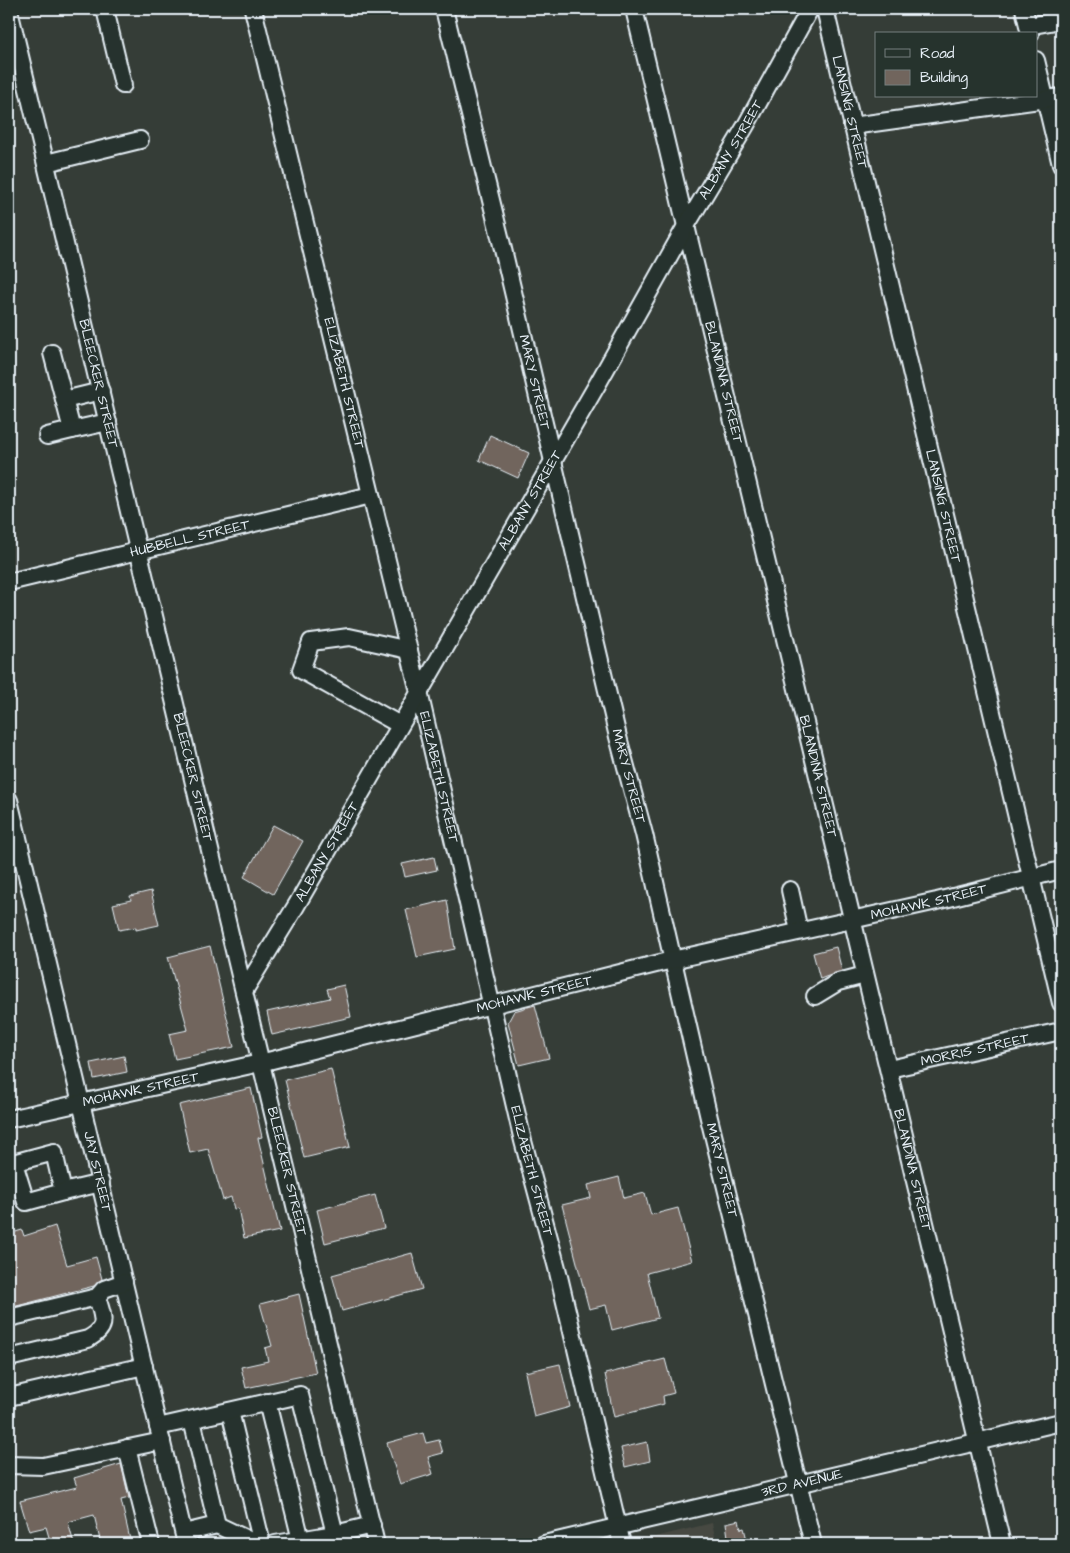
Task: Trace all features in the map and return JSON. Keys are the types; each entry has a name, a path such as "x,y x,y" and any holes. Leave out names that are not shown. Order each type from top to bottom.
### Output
{"street":[{"path":"105,9 123,85"},
{"name":"ELIZABETH STREET","path":"253,9 409,650 523,1141 557,1268 622,1544"},
{"name":"MARY STREET","path":"444,9 813,1544"},
{"name":"BLANDINA STREET","path":"634,9 1002,1544"},
{"name":"ALBANY STREET","path":"244,991 296,906 552,462 686,226 745,127 810,9"},
{"name":"LANSING STREET","path":"825,9 1061,1003"},
{"path":"1024,9 1029,30 1061,20"},
{"name":"BLEECKER STREET","path":"9,10 376,1544"},
{"path":"1038,64 1053,98 1061,165"},
{"path":"852,126 1053,98"},
{"path":"46,163 140,140"},
{"path":"52,353 72,430"},
{"path":"64,400 101,391"},
{"path":"47,436 108,422"},
{"name":"HUBBELL STREET","path":"9,582 371,495"},
{"path":"400,725 301,670 311,642 350,637 409,650"},
{"name":"JAY STREET","path":"9,800 185,1539"},
{"name":"MOHAWK STREET","path":"9,1119 260,1063 672,960 1061,870"},
{"path":"790,890 799,931"},
{"path":"815,996 838,982 865,975"},
{"name":"MORRIS STREET","path":"889,1070 1061,1031"},
{"path":"63,1192 54,1152 11,1163 26,1202 101,1183"},
{"path":"9,1318 97,1297 104,1289 124,1282"},
{"path":"9,1358 88,1339 98,1333 102,1327 102,1319 97,1297"},
{"path":"9,1397 144,1366"},
{"path":"9,1465 43,1466 127,1448 192,1420 300,1395 335,1534"},
{"path":"268,1402 301,1540"},
{"path":"230,1411 262,1544"},
{"path":"192,1420 217,1525"},
{"name":"3RD AVENUE","path":"544,1544 1061,1422"},
{"path":"127,1448 151,1544"},
{"path":"185,1539 217,1525 257,1544"},
{"path":"275,1544 335,1534 372,1525"}],"shaded area":[{"path":"712,1523 717,1544 640,1544 639,1541"}],"building":[{"path":"490,435 529,453 518,478 479,460"},
{"path":"273,825 303,841 273,894 244,877"},
{"path":"434,857 437,870 405,877 402,864"},
{"path":"151,891 159,925 136,930 136,927 119,930 113,904 131,900 130,896"},
{"path":"447,900 455,949 417,957 406,910"},
{"path":"210,946 234,1047 175,1059 169,1034 188,1030 168,957"},
{"path":"836,947 842,971 820,979 813,953"},
{"path":"344,985 351,1017 272,1035 267,1012 330,998 327,989"},
{"path":"535,1005 549,1058 519,1065 508,1022 514,1011"},
{"path":"124,1056 127,1072 94,1079 91,1063"},
{"path":"331,1069 350,1147 304,1158 285,1080"},
{"path":"251,1088 262,1137 258,1138 280,1231 244,1238 238,1208 234,1209 231,1197 223,1200 208,1149 190,1153 179,1105"},
{"path":"619,1177 624,1198 645,1193 651,1215 678,1208 692,1261 647,1273 658,1318 612,1330 606,1305 589,1309 562,1205 591,1198 588,1185"},
{"path":"375,1195 384,1228 325,1243 317,1210"},
{"path":"55,1226 67,1265 96,1257 102,1279 94,1286 9,1308 9,1234 22,1230 24,1236"},
{"path":"412,1253 422,1289 342,1311 332,1275"},
{"path":"299,1294 316,1373 246,1388 241,1367 268,1361 265,1348 272,1346 260,1304"},
{"path":"665,1359 674,1393 663,1396 664,1404 614,1417 605,1374"},
{"path":"560,1364 570,1407 534,1417 525,1372"},
{"path":"423,1433 426,1443 439,1440 443,1453 428,1457 433,1474 400,1484 387,1443"},
{"path":"647,1442 650,1461 625,1467 621,1448"},
{"path":"121,1464 129,1498 121,1500 131,1544 101,1544 94,1515 68,1522 74,1544 51,1544 46,1527 29,1531 20,1501 77,1487 74,1478"},
{"path":"739,1520 741,1529 744,1528 748,1544 729,1544 726,1523"}]}
